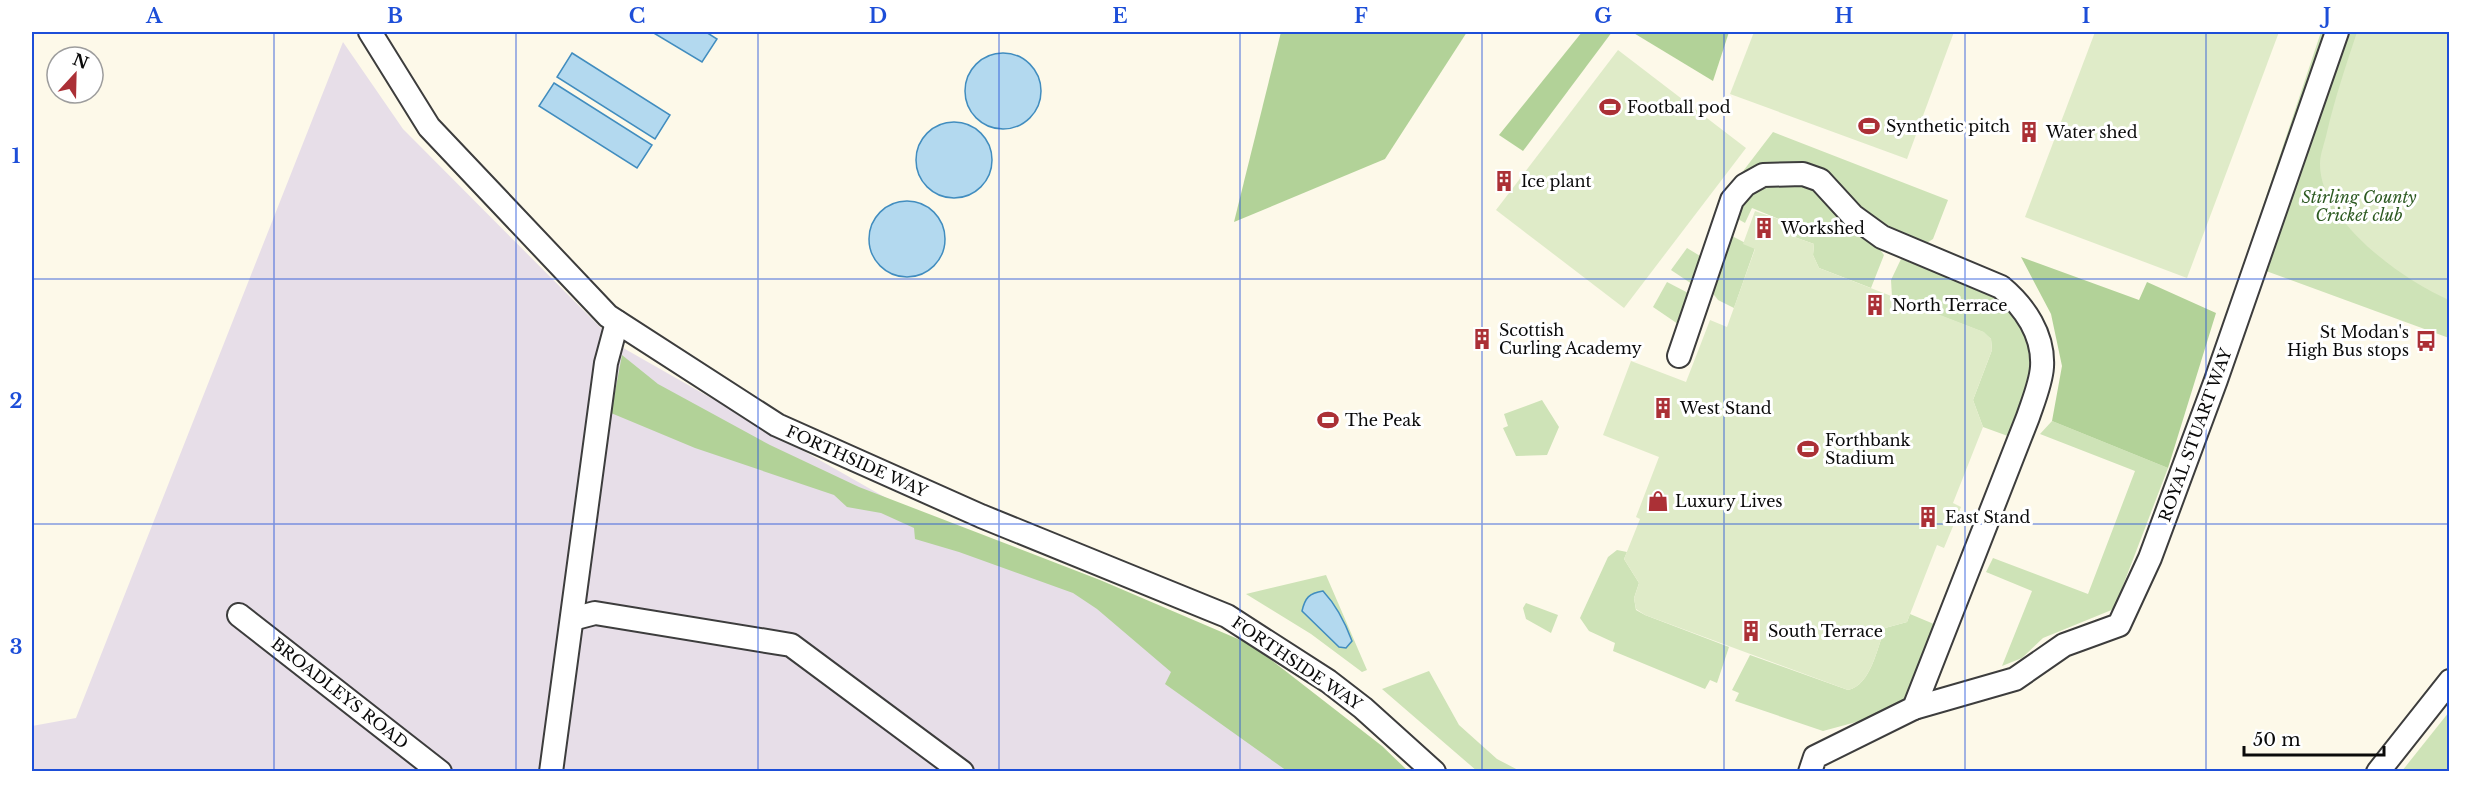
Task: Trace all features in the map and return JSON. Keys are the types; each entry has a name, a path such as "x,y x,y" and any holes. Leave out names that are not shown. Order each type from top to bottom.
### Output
{"street":[{"name":"FORTHSIDE WAY","path":"370,32 429,127 608,316 777,425 981,516 1227,616 1328,681 1363,708 1434,771"},
{"name":"ROYAL STUART WAY","path":"1810,771 1815,758 1914,708 2015,679 2064,645 2119,626 2150,558 2216,380 2337,32"},
{"path":"1679,357 1732,200 1745,185 1763,175 1803,174 1820,180 1853,216 1882,237 2001,287 2018,301 2032,322 2041,345 2043,369 1999,494 1914,708"},
{"path":"551,771 606,363 617,322"},
{"path":"572,619 595,614 791,645 962,771"},
{"name":"BROADLEYS ROAD","path":"239,615 441,771"},
{"path":"2378,771 2450,681"}],"shaded area":[{"path":"343,42 403,129 618,345 895,503 1232,640 1379,772 32,772 32,726 76,718"}],"green space":[{"path":"1281,32 1467,32 1385,159 1234,222"},
{"path":"1582,32 1612,32 1523,151 1499,135"},
{"path":"1632,32 1729,32 1713,81"},
{"name":"Synthetic pitch","path":"1754,32 1954,32 1907,159 1730,94"},
{"path":"2095,32 2279,32 2187,278 2025,217"},
{"name":"Stirling County Cricket club","path":"2321,32 2449,32 2449,338 2244,263"},
{"path":"2357,32 2449,32 2449,300 2409,278 2367,246 2348,227 2333,206 2323,185 2321,156 2337,94"},
{"path":"1618,50 1746,148 1624,308 1496,210"},
{"path":"1773,132 1948,200 1933,239 1925,244 1912,245 1779,170 1721,200"},
{"path":"1800,184 1817,188 1872,239 1884,255 1871,288 1819,268 1813,255 1814,244 1783,233 1786,222 1752,208 1745,223 1738,219 1747,199 1753,193 1779,185"},
{"name":"Forthbank Stadium","path":"1755,211 1787,222 1783,233 1814,244 1813,255 1819,268 1984,332 1991,339 1992,350 1973,400 1983,427 1953,503 1961,507 1944,548 1937,545 1907,622 1885,628 1868,673 1856,687 1848,690 1645,615 1636,609 1634,598 1639,583 1624,559 1640,519 1636,517 1659,457 1603,435 1631,361 1686,382 1710,320 1727,327 1755,249 1743,244"},
{"path":"1732,236 1755,248 1734,308 1718,300 1711,291"},
{"path":"1687,248 1705,259 1695,286 1671,270"},
{"path":"2021,257 2139,300 2147,282 2216,313 2168,468 2052,421 2062,366 2051,314"},
{"path":"1901,259 1972,286 2006,303 2021,323 2038,370 2016,439 1983,427 1973,400 1992,350 1991,339 1983,332 1892,297 1891,280"},
{"path":"1667,282 1692,295 1678,324 1653,307"},
{"path":"622,355 658,384 770,445 859,487 1100,580 1252,645 1382,746 1408,771 1287,771 1165,684 1171,672 1097,609 1073,593 959,552 915,539 914,528 881,513 847,507 834,495 695,448 611,413"},
{"path":"1542,400 1559,427 1547,455 1516,456 1503,428 1508,426 1504,414"},
{"path":"2052,421 2168,468 2114,609 2043,638 2022,658 2002,666 2032,591 1986,572 1993,558 2088,594 2135,471 2040,434"},
{"path":"1617,550 1627,552 1624,559 1639,583 1634,598 1636,610 1729,647 1717,683 1710,680 1705,689 1613,651 1615,643 1589,631 1580,618 1608,557"},
{"path":"1326,575 1367,670 1362,672 1311,634 1246,594"},
{"path":"1526,603 1558,615 1551,633 1526,619 1523,608"},
{"path":"1910,614 1941,627 1908,700 1893,709 1823,731 1735,701 1739,693 1732,690 1750,655 1848,690 1856,687 1872,665 1885,628 1907,622"},
{"path":"1429,671 1459,725 1497,759 1520,771 1477,771 1382,689"},
{"path":"2449,712 2449,771 2402,771"}],"water":[{"path":"652,32 706,32 717,39 702,62"},
{"path":"572,53 670,115 655,139 557,77"},
{"path":"996,53 1010,53 1024,59 1035,70 1041,84 1038,106 1030,118 1010,129 996,129 982,123 971,112 965,98 965,84 971,70 982,59"},
{"path":"554,83 652,145 637,168 539,106"},
{"path":"947,122 961,122 975,128 986,139 992,153 989,175 981,187 961,198 947,198 933,192 922,181 916,167 916,153 922,139 933,128"},
{"path":"900,201 914,201 928,207 939,218 945,232 942,254 934,266 914,277 900,277 886,271 875,260 869,246 869,232 875,218 886,207"},
{"path":"1323,591 1336,608 1352,641 1346,648 1339,647 1302,611 1308,597"}],"place":[{"name":"Football pod","path":"1610,107"},
{"name":"Synthetic pitch","path":"1869,126"},
{"name":"Water shed","path":"2029,132"},
{"name":"Ice plant","path":"1504,181"},
{"name":"Workshed","path":"1764,228"},
{"name":"North Terrace","path":"1875,305"},
{"name":"Scottish Curling Academy","path":"1482,339"},
{"name":"St Modan's High Bus stops","path":"2426,341"},
{"name":"West Stand","path":"1663,408"},
{"name":"The Peak","path":"1328,420"},
{"name":"Forthbank Stadium","path":"1808,449"},
{"name":"Luxury Lives","path":"1658,501"},
{"name":"East Stand","path":"1928,517"},
{"name":"South Terrace","path":"1751,631"}]}
